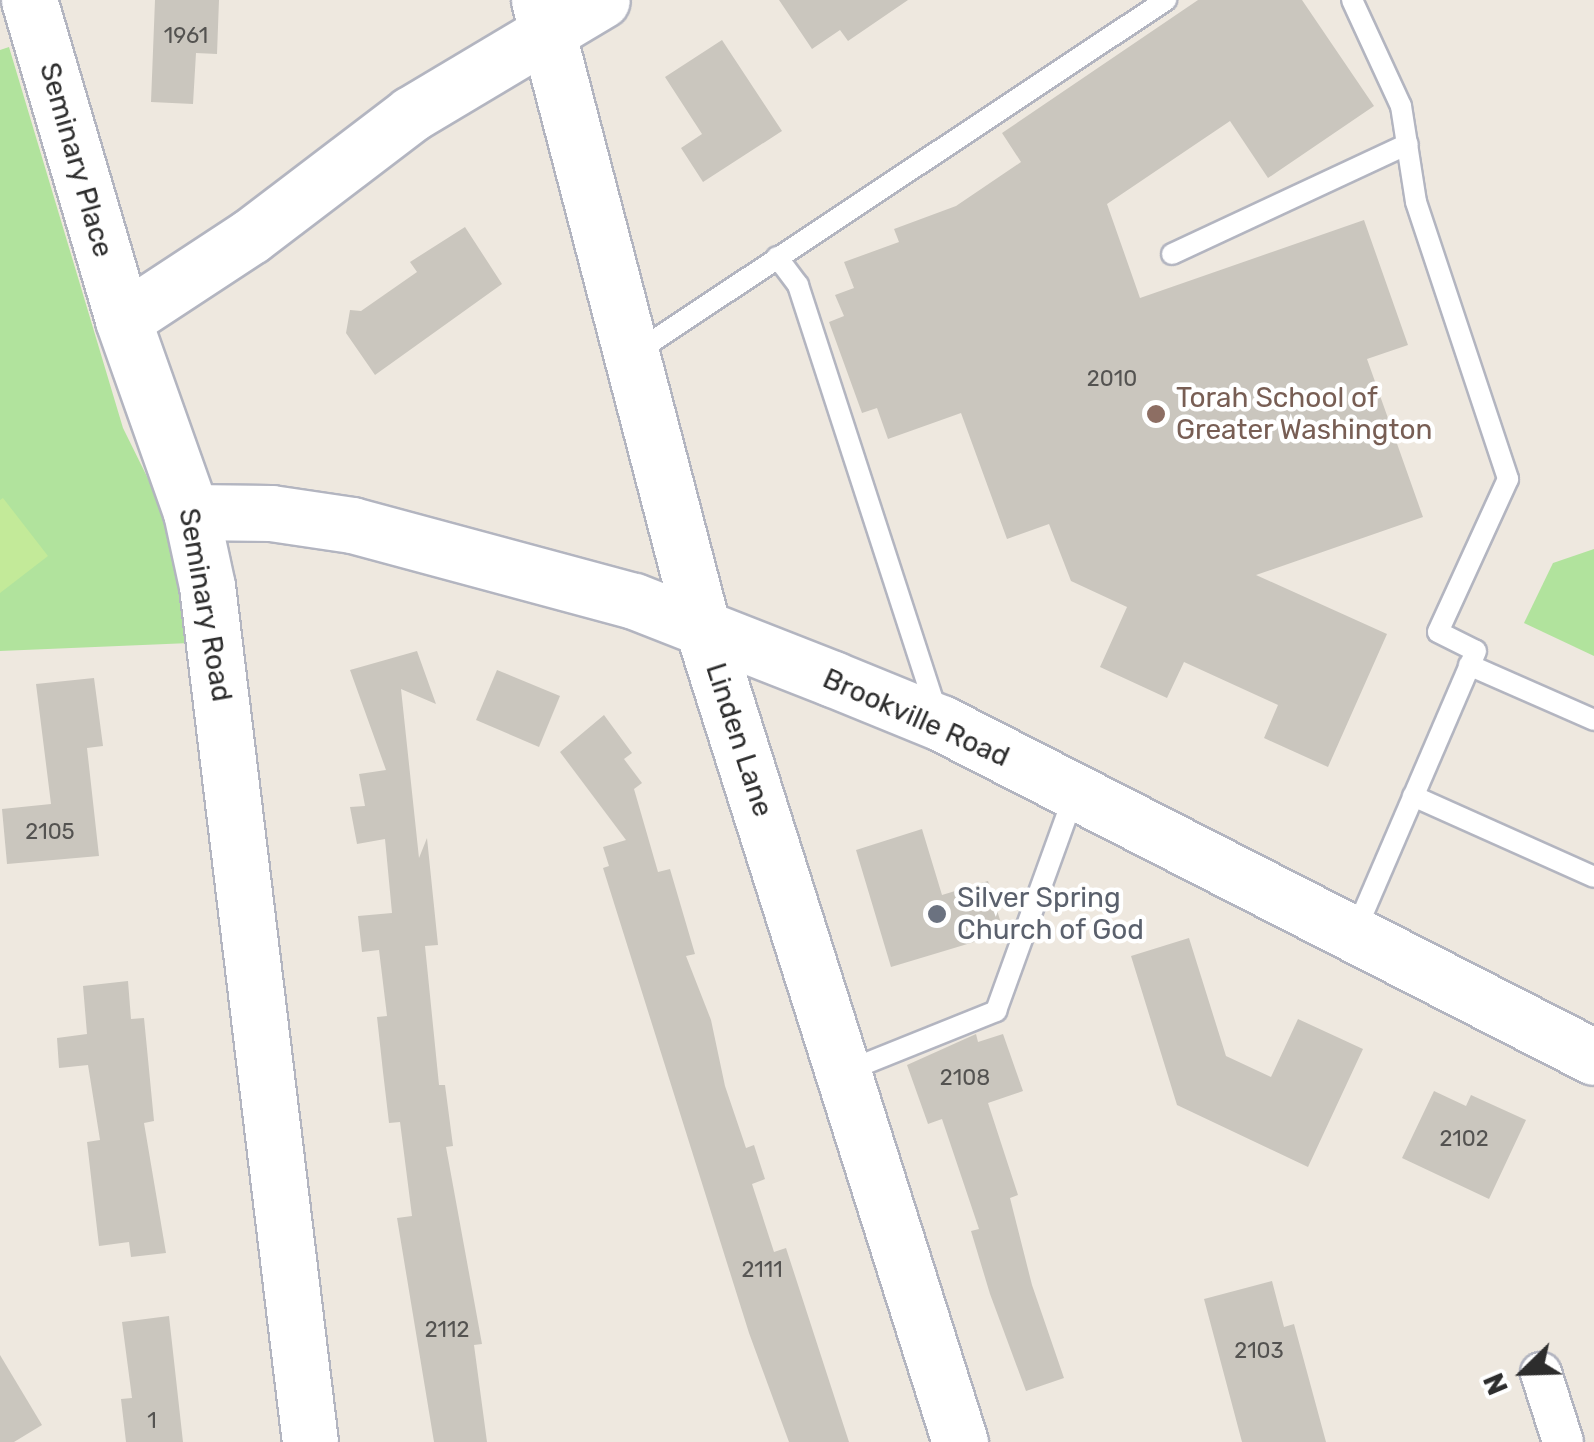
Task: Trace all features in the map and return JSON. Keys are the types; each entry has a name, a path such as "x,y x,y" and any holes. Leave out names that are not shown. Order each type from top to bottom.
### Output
{"street":[{"name":"Seminary Place","path":"29,0 123,320"},
{"path":"123,320 251,236 543,15 602,0"},
{"name":"Linden Lane","path":"543,15 704,633 960,1442"},
{"name":"Seminary Road","path":"123,320 192,512 234,787 310,1442"},
{"name":"Brookville Road","path":"192,512 271,513 352,525 634,601 704,633 941,723 1594,1057"},
{"path":"1542,1374 1563,1442"}],"lane":[{"path":"634,353 1166,0"},
{"path":"1352,0 1386,64 1408,144 1416,202 1508,479 1438,632 1476,650 1356,932"},
{"path":"1172,254 1408,144"},
{"path":"777,257 798,285 941,723"},
{"path":"1469,665 1594,720"},
{"path":"843,1073 996,1011 1074,793"},
{"path":"1413,796 1594,877"}],"green space":[{"path":"9,47 123,428 166,515 190,643 0,651 0,50"},
{"path":"3,498 48,556 0,593 0,500"},
{"path":"1594,549 1594,656 1524,623 1553,563"}],"building":[{"path":"155,0 219,0 217,54 196,53 193,104 151,102"},
{"path":"779,0 908,0 848,41 840,30 812,49"},
{"path":"1198,0 1302,0 1374,106 1268,178 1230,121 1107,204 1140,298 1364,220 1408,345 1367,359 1423,517 1256,575 1387,634 1328,767 1264,738 1278,705 1184,662 1167,698 1100,667 1127,607 1071,581 1049,524 1007,539 961,413 888,439 877,408 862,413 829,322 844,316 835,295 854,288 844,262 899,242 894,229 956,206 1021,162 1002,133"},
{"path":"722,40 782,131 703,182 681,148 702,134 665,77"},
{"path":"465,227 502,284 375,375 346,333 350,310 361,311 417,272 410,262"},
{"path":"417,651 436,704 401,689 419,858 427,838 438,945 425,946 439,1085 445,1085 453,1146 446,1147 482,1344 474,1345 487,1442 434,1442 397,1218 412,1216 400,1122 389,1123 377,1017 387,1016 379,950 362,952 358,916 392,913 385,839 357,844 350,807 365,806 359,774 386,770 350,670"},
{"path":"497,670 560,696 539,747 476,720"},
{"path":"94,678 103,746 87,748 99,856 7,864 2,809 51,804 36,684"},
{"path":"604,715 632,753 624,759 642,783 634,789 658,872 670,869 695,954 686,956 711,1020 725,1086 746,1148 754,1145 765,1179 752,1184 774,1252 786,1248 849,1442 789,1442 749,1333 603,868 609,866 603,847 626,840 560,752"},
{"name":"Silver Spring Church of God","path":"922,829 942,895 988,881 1004,933 891,967 856,850"},
{"path":"1189,938 1226,1056 1271,1077 1298,1019 1363,1049 1308,1167 1177,1105 1131,956"},
{"path":"128,981 131,1019 144,1018 154,1121 144,1123 166,1253 131,1257 129,1242 99,1246 87,1142 100,1140 88,1065 59,1068 57,1038 87,1034 83,986"},
{"path":"976,1034 978,1042 1003,1034 1023,1091 988,1103 1018,1195 1010,1198 1032,1285 1064,1378 1026,1391 990,1294 971,1231 979,1229 942,1119 928,1124 907,1065"},
{"path":"1434,1091 1466,1106 1471,1095 1526,1120 1489,1199 1402,1158"},
{"path":"1272,1281 1284,1327 1294,1324 1326,1442 1242,1442 1204,1299"},
{"path":"169,1316 183,1442 126,1442 121,1399 132,1398 122,1322"},
{"path":"0,1355 42,1425 14,1442 0,1442"}],"place":[{"name":"Torah School of Greater Washington","path":"1156,414"},
{"name":"Silver Spring Church of God","path":"937,914"}]}
